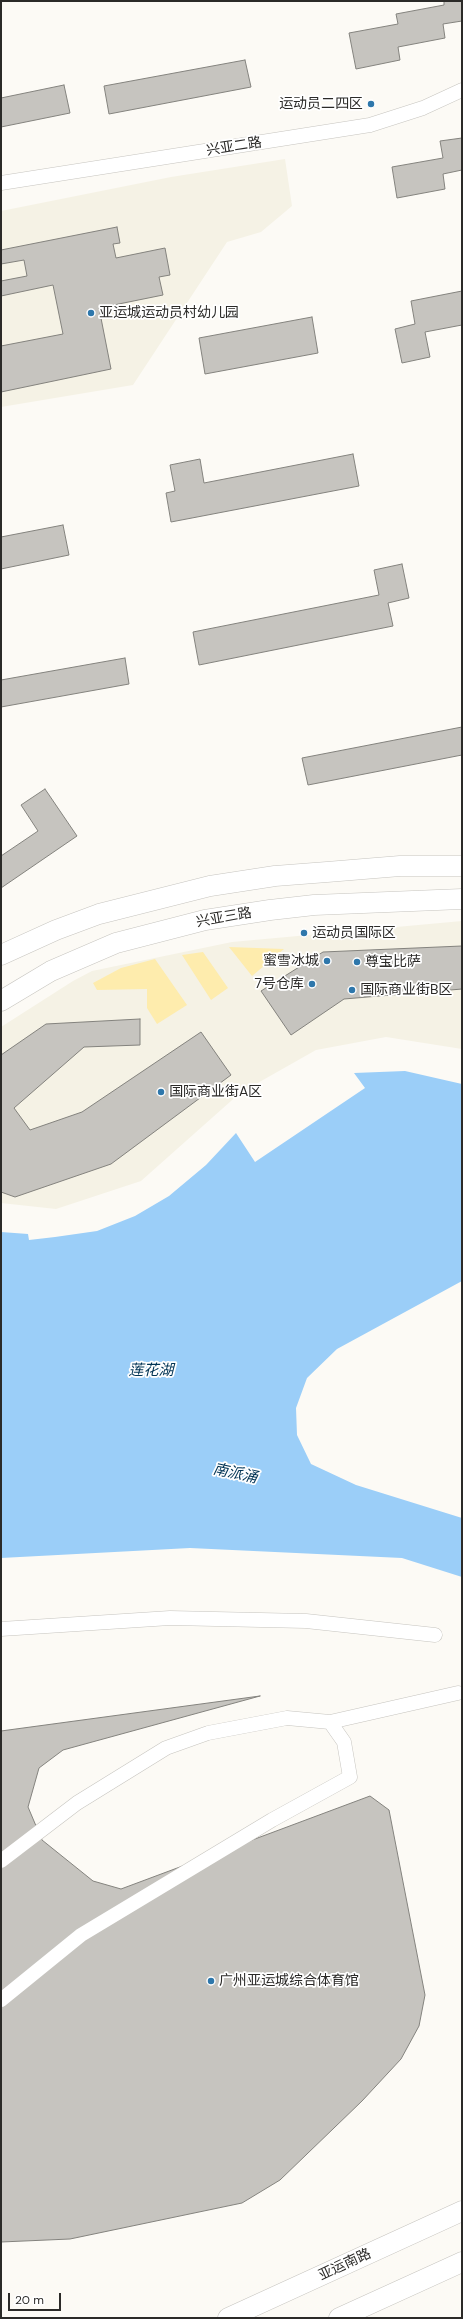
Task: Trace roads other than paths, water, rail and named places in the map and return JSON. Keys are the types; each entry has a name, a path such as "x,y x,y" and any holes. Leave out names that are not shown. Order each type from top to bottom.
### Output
{"street":[{"name":"兴亚二路","path":"1,183 370,125 423,108 462,90"},
{"path":"1,956 56,930 99,914 210,886 275,876 400,866 462,866"},
{"name":"兴亚三路","path":"1,1001 51,971 116,943 205,920 314,905 462,899"},
{"path":"1,1629 170,1618 306,1621 435,1634"},
{"path":"1,1861 77,1803 166,1748 208,1733 287,1718 330,1722 458,1693"},
{"path":"1,2000 81,1935 272,1820 350,1776 344,1742 330,1722"},
{"name":"亚运南路","path":"228,2318 462,2211"},
{"path":"339,2318 462,2262"}],"water":[{"name":"莲花湖","path":"405,1071 462,1084 462,1281 337,1349 307,1378 296,1408 297,1435 311,1464 356,1485 462,1518 462,1577 402,1558 190,1548 1,1558 1,1232 28,1234 29,1240 55,1237 97,1231 135,1216 169,1196 206,1165 236,1133 255,1162 365,1088 354,1073"}],"place":[{"name":"运动员二四区","path":"371,104"},
{"name":"亚运城运动员村幼儿园","path":"91,313"},
{"name":"运动员国际区","path":"304,933"},
{"name":"蜜雪冰城","path":"327,961"},
{"name":"尊宝比萨","path":"357,962"},
{"name":"7号仓库","path":"312,984"},
{"name":"国际商业街B区","path":"352,990"},
{"name":"国际商业街A区","path":"161,1092"},
{"name":"广州亚运城综合体育馆","path":"211,1981"}],"water label":[{"name":"南派涌","path":"235,1474"}]}
